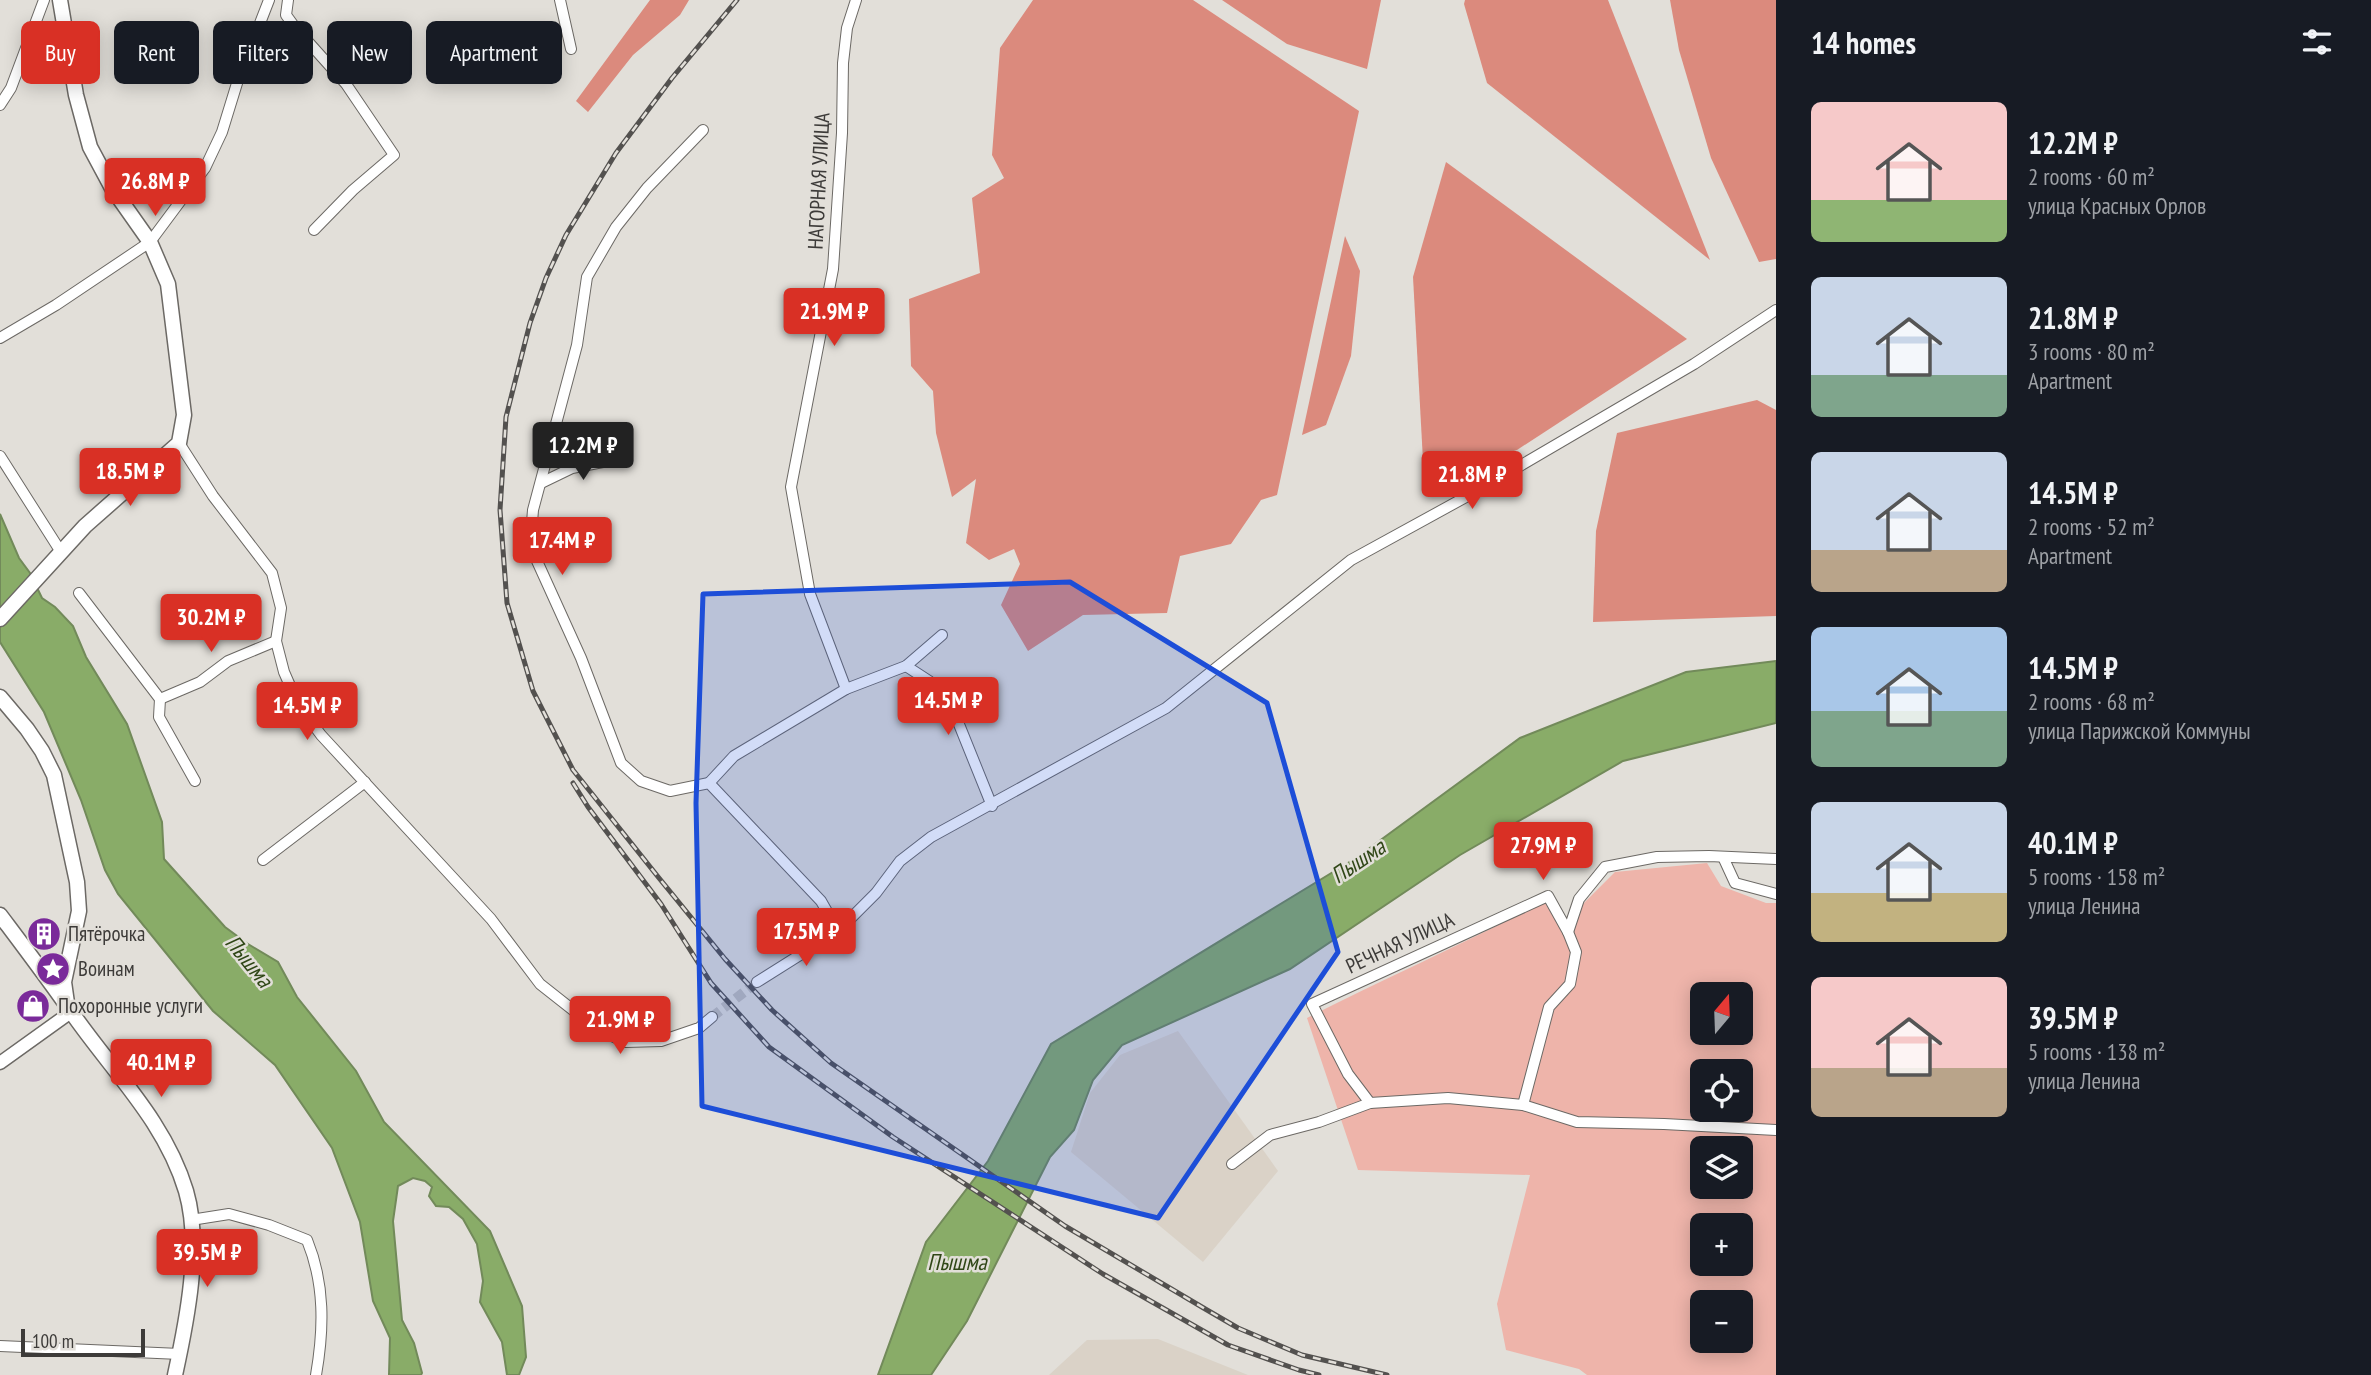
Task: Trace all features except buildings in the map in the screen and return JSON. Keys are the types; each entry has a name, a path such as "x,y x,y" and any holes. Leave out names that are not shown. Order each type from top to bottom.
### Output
{"main road":[{"path":"0,619 119,494 178,443 184,415 168,284 150,242 112,188 90,147 76,95 60,0"},
{"path":"0,697 27,729 54,775 77,882 79,911 64,982 69,1008"},
{"path":"0,915 146,1108 172,1154 186,1192 191,1220 191,1272 176,1375"}],"street":[{"path":"0,106 10,88 44,0"},
{"path":"0,338 56,306 150,242 205,168 222,132 238,80 269,0"},
{"path":"288,0 286,15 346,84 394,155 353,190 314,230"},
{"path":"560,0 571,49"},
{"name":"НАГОРНАЯ УЛИЦА","path":"846,689 810,594 791,487 833,269 842,133 843,63 847,28 856,0"},
{"path":"703,130 647,188 616,227 587,277 577,345 533,510 531,535 537,561 581,658 621,763 640,781 670,791 709,783 734,755 846,689 906,666 942,635"},
{"path":"757,982 838,931 876,893 900,861 932,837 1166,708 1351,560 1484,487 1694,364 1776,310"},
{"path":"178,443 213,496 272,573 281,608 275,640 284,672 298,704 321,736 491,919 540,984 597,1029 625,1042 662,1041 699,1028 712,1017"},
{"path":"0,456 61,552"},
{"path":"541,483 572,468 618,459"},
{"path":"79,593 160,699 159,717 195,781"},
{"path":"160,699 200,682 228,661 275,640"},
{"path":"906,666 929,681 950,702 992,806"},
{"path":"264,860 365,782"},
{"path":"709,783 821,901 838,931"},
{"path":"1523,1105 1549,1007 1570,984 1576,953 1569,932 1579,899 1605,867 1657,857 1776,859"},
{"path":"1723,857 1735,883 1776,894"},
{"name":"РЕЧНАЯ УЛИЦА","path":"1370,1103 1348,1074 1312,1004 1548,896 1569,932"},
{"path":"0,1063 69,1008"},
{"path":"1232,1164 1269,1135 1319,1122 1370,1103 1448,1098 1523,1105 1577,1122 1776,1130"},
{"path":"191,1220 229,1214 269,1225 307,1240 317,1264 321,1292 321,1344 316,1375"},
{"path":"0,1346 180,1354"}],"highlighted area":[{"path":"1070,582 1267,703 1338,952 1158,1218 702,1106 696,803 703,594"}],"shaded area":[{"path":"650,0 689,0 680,15 633,55 588,112 576,101"},
{"path":"1033,0 1193,0 1359,111 1277,495 1261,500 1231,544 1180,556 1167,613 1083,615 1028,651 1001,605 1020,564 1014,549 989,560 966,543 976,479 952,497 936,433 933,391 911,366 909,299 980,273 972,198 1004,178 992,155 1000,48"},
{"path":"1222,0 1381,0 1367,69 1287,44"},
{"path":"1465,0 1608,0 1710,260 1487,83"},
{"path":"1670,0 1776,0 1776,259 1759,262 1711,158 1679,50"},
{"path":"1446,162 1687,339 1517,450 1424,479 1413,277"},
{"path":"1345,236 1360,271 1351,356 1326,425 1302,435"},
{"path":"1757,400 1776,410 1776,616 1593,622 1596,531 1617,433"},
{"path":"1707,863 1721,886 1766,903 1776,903 1776,1375 1587,1375 1579,1369 1506,1350 1497,1304 1530,1175 1358,1170 1307,1018 1544,901 1568,941 1582,905 1615,872"},
{"path":"1178,1031 1278,1171 1203,1262 1071,1152 1090,1093 1120,1055"},
{"path":"1158,1339 1248,1375 1049,1375 1087,1340"}],"water":[{"name":"Пышма","path":"0,514 19,558 42,598 73,626 86,657 127,724 162,822 164,859 225,927 278,962 297,997 356,1071 384,1122 490,1231 522,1306 526,1357 519,1375 507,1375 502,1342 480,1302 483,1281 477,1244 463,1219 449,1207 436,1206 429,1196 432,1187 425,1181 413,1178 398,1186 393,1221 402,1320 414,1343 422,1373 389,1375 390,1338 373,1301 360,1222 332,1148 275,1065 213,1011 118,894 105,870 81,800 44,712 0,642"},
{"name":"Пышма","path":"1776,661 1776,723 1623,761 1460,855 1290,969 1122,1045 1093,1080 1074,1130 1050,1157 967,1321 931,1375 878,1375 926,1242 988,1161 1051,1044 1356,858 1520,738 1686,672"}],"tunnel":[{"path":"712,1017 757,982"}],"railway":[{"path":"737,0 672,78 616,153 566,235 546,278 530,323 506,417 500,510 507,603 533,691 573,770 659,878 725,959 772,1010 831,1063 1065,1226 1238,1328 1302,1355 1387,1375"},
{"path":"573,783 661,904 711,983 769,1047 893,1137 1103,1274 1228,1345 1319,1375"}],"place":[{"name":"Пятёрочка","path":"44,934"},
{"name":"Воинам","path":"53,969"},
{"name":"Похоронные услуги","path":"33,1006"}]}
